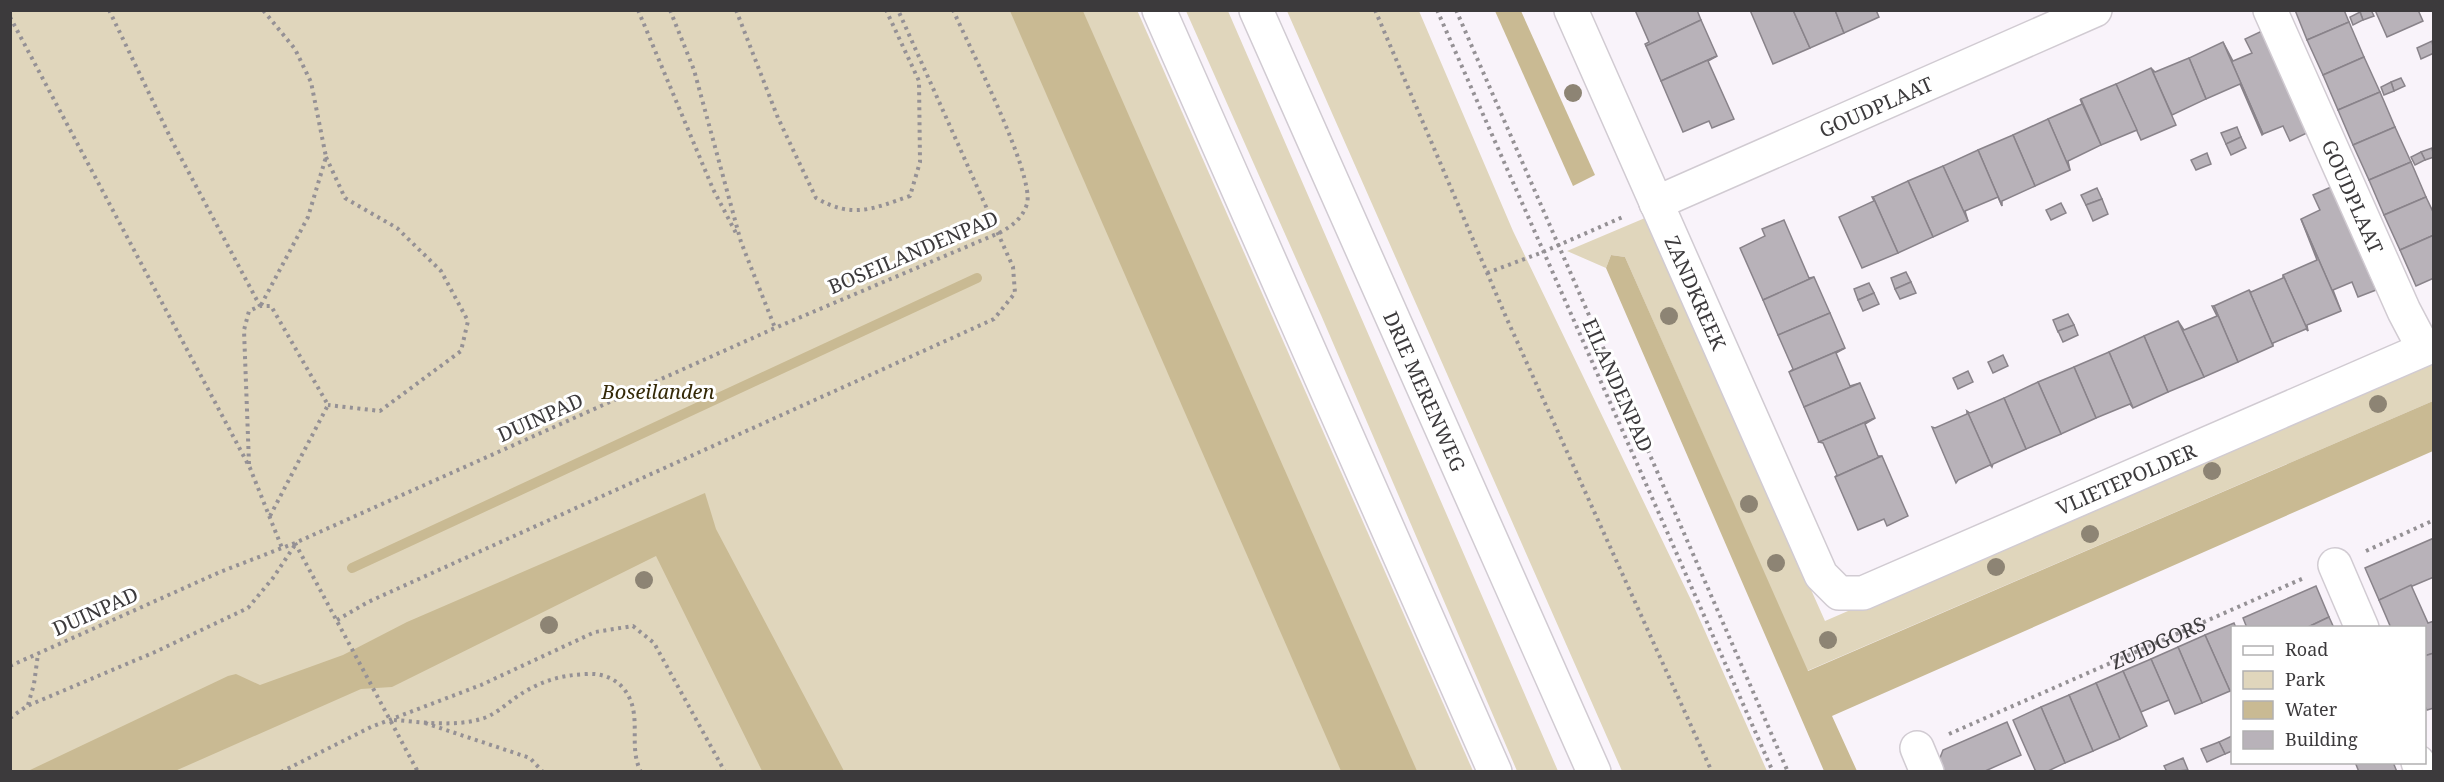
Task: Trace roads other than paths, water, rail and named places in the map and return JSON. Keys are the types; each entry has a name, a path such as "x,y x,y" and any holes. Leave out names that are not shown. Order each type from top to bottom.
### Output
{"main road":[{"path":"1159,10 1495,771"},
{"name":"DRIE MERENWEG","path":"1256,10 1594,771"},
{"name":"ZANDKREEK","path":"1571,10 1821,575"},
{"name":"GOUDPLAAT","path":"1656,203 2095,10"},
{"name":"GOUDPLAAT","path":"2270,10 2404,311 2429,347"},
{"name":"VLIETEPOLDER","path":"1821,575 1839,593 1863,593 2429,347"},
{"path":"2335,565 2362,626"}],"water":[{"path":"1010,11 1083,11 1417,771 1341,771"},
{"path":"1495,11 1521,11 1595,175 1573,186"},
{"path":"1611,255 1625,257 1808,671 2433,401 2433,451 1832,716 1857,771 1824,771 1606,268"},
{"path":"705,493 716,529 844,771 762,771 656,556 392,687 361,689 175,771 28,771 228,676 236,674 260,685 343,655 407,622"}],"waterway":[{"path":"352,568 977,278"}],"park label":[{"name":"Boseilanden","path":"658,391"}]}
